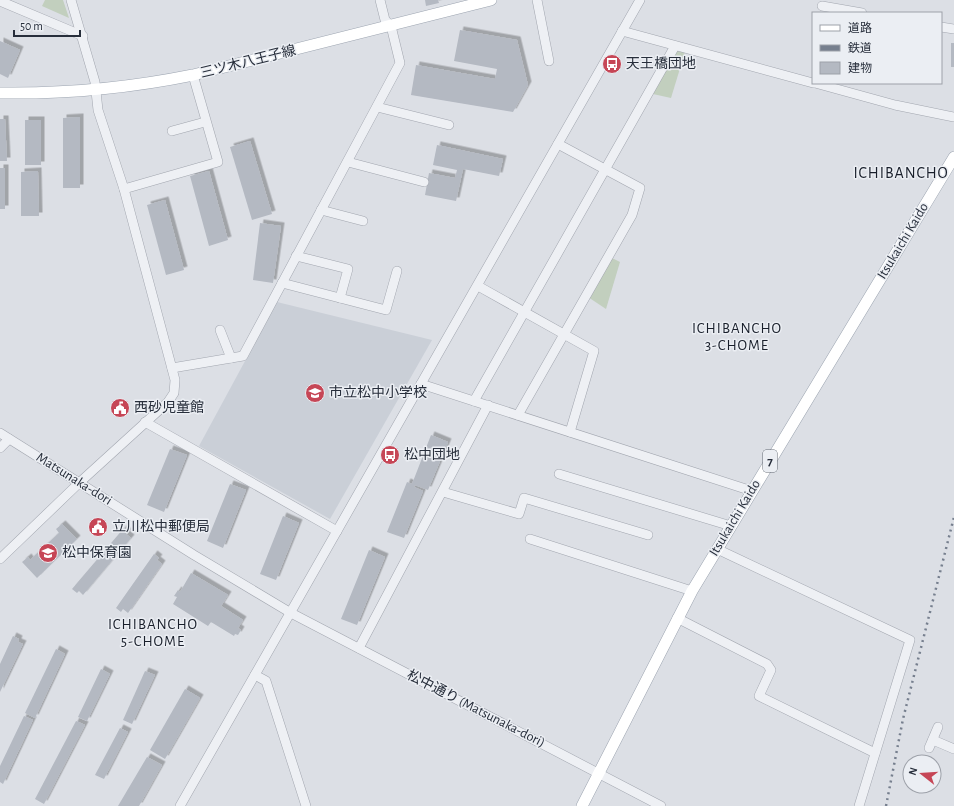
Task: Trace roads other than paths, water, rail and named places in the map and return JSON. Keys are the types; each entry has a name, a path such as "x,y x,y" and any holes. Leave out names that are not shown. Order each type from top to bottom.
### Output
{"main road":[{"name":"三ツ木八王子線","path":"0,92 95,91 143,85 193,75 491,0"},
{"name":"Itsukaichi Kaido","path":"582,806 692,590 954,157"}],"street":[{"path":"0,559 79,483 168,402 174,393 175,380 172,368 124,189 98,110 95,82 83,36 71,0"},
{"path":"172,368 243,356 400,63 391,26 385,20 380,0"},
{"path":"537,0 549,61"},
{"path":"180,806 640,0"},
{"path":"0,1 83,36"},
{"path":"822,6 856,12"},
{"path":"942,27 954,29"},
{"path":"622,31 812,82"},
{"path":"474,401 606,171 675,46"},
{"path":"124,189 218,162 205,122 193,75"},
{"path":"818,84 895,105 954,117"},
{"path":"377,107 449,125"},
{"path":"172,131 205,122"},
{"path":"518,415 632,215 640,188 558,144"},
{"path":"348,162 424,182"},
{"path":"321,210 363,221"},
{"path":"296,256 348,269 340,298"},
{"path":"282,283 386,310 398,271"},
{"path":"478,286 594,351 570,432"},
{"path":"220,330 231,358"},
{"path":"421,384 752,491"},
{"path":"359,648 488,406"},
{"path":"145,422 337,530"},
{"name":"Matsunaka-dori","path":"0,433 194,555 291,613"},
{"path":"0,448 9,438"},
{"path":"559,474 731,526"},
{"path":"443,492 519,514 524,498 648,535"},
{"path":"530,539 692,590"},
{"path":"717,549 910,640 859,806"},
{"name":"松中通り (Matsunaka-dori)","path":"291,613 661,806"},
{"path":"677,618 768,664 771,670 759,696 876,753"},
{"path":"255,675 266,681 306,806"},
{"path":"938,727 931,744 954,749"}],"railway":[{"path":"886,806 903,719 954,517"}],"place":[{"name":"天王橋団地","path":"612,64"},
{"name":"市立松中小学校","path":"315,393"},
{"name":"西砂児童館","path":"120,408"},
{"name":"松中団地","path":"390,455"},
{"name":"立川松中郵便局","path":"98,527"},
{"name":"松中保育園","path":"48,553"}],"district":[{"name":"ICHIBANCHO","path":"901,173"},
{"name":"ICHIBANCHO 3-CHOME","path":"737,336"},
{"name":"ICHIBANCHO 5-CHOME","path":"153,632"}]}
